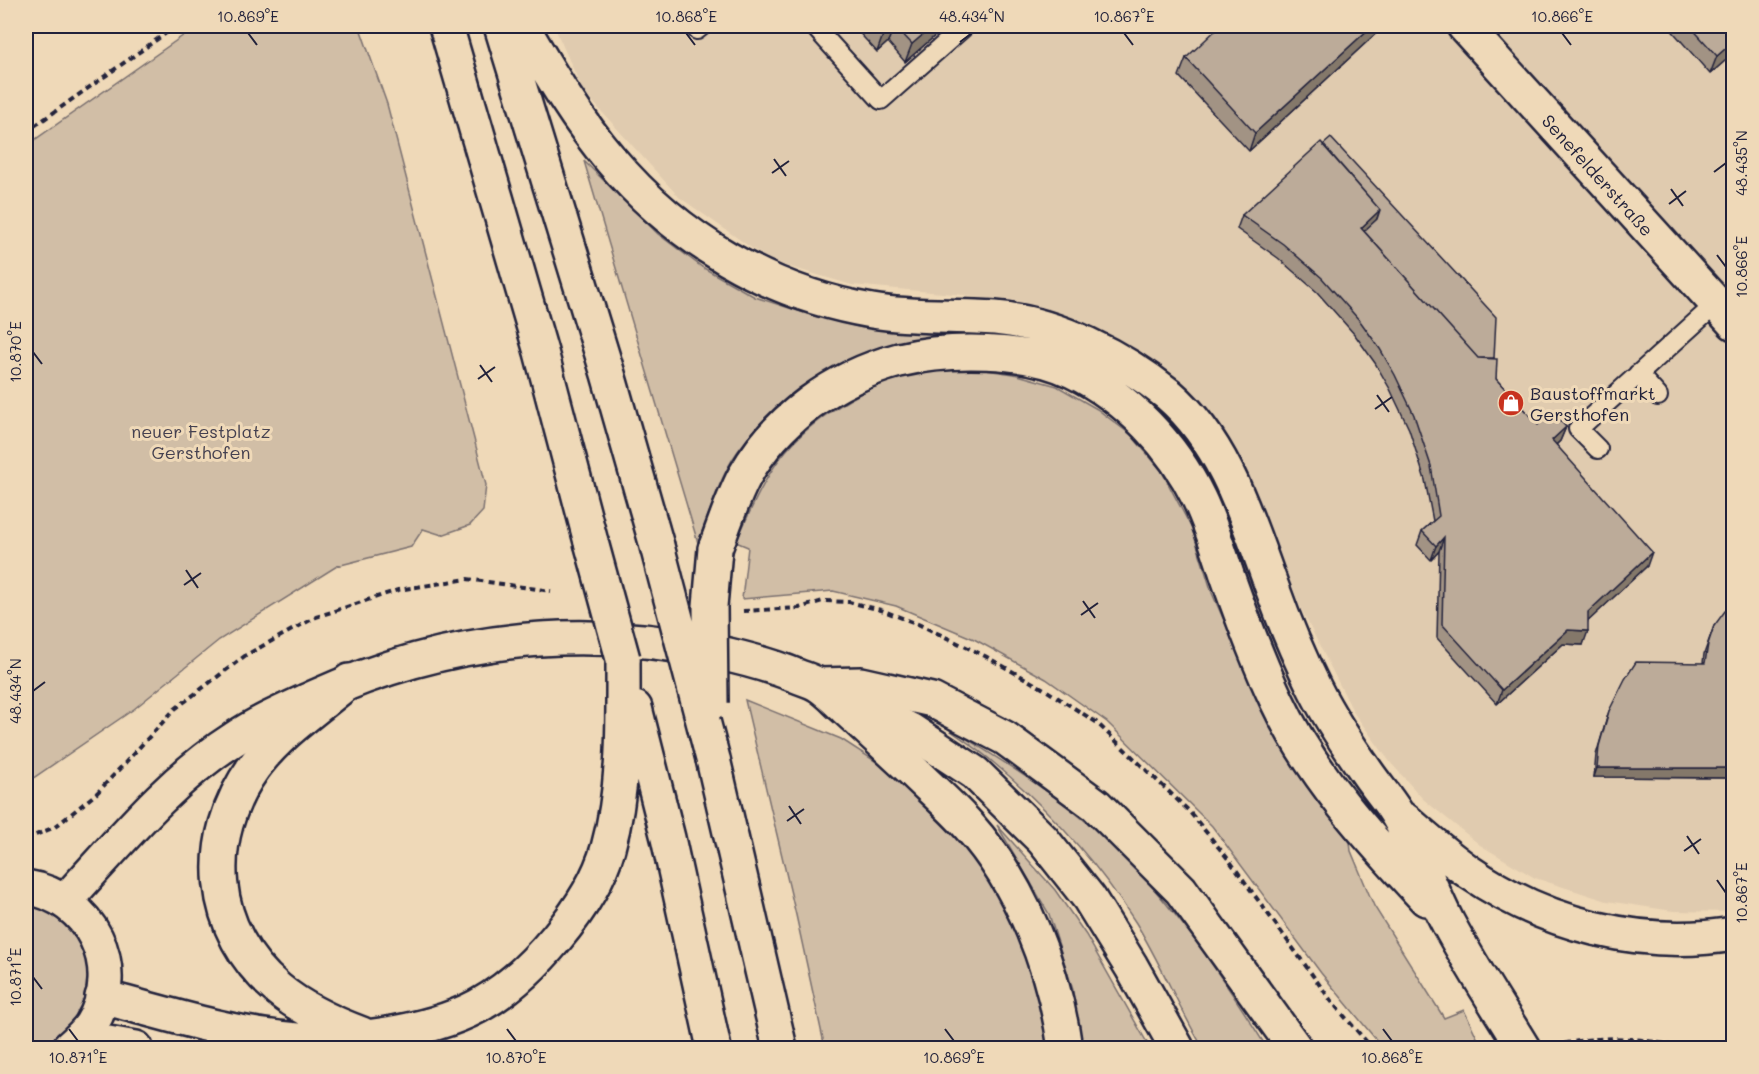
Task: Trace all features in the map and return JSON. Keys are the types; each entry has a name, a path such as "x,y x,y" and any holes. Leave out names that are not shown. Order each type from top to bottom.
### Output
{"main road":[{"path":"446,26 541,352 623,659 634,752 668,838 714,1048"},
{"path":"501,26 608,374 657,546 712,759 780,1048"},
{"path":"522,26 560,90 611,161 677,226 712,250 753,273 790,289 834,303 874,312 1000,318 1037,326 1095,347 1136,371 1171,397 1196,423 1232,483 1283,618 1317,694 1349,746 1396,813 1448,922 1523,1048"},
{"name":"Senefelderstraße","path":"1464,26 1725,313"},
{"path":"712,759 710,606 715,549 745,476 767,445 792,416 820,395 857,374 924,354 967,351 1011,355 1071,370 1100,387 1152,429 1187,476 1213,532 1241,612 1277,702 1303,748 1332,791 1373,843 1448,922"},
{"path":"64,901 152,808 189,773 231,740 270,717 349,681 469,646 562,637 634,639 681,645 747,658 819,685 910,730 975,774 1042,840 1089,898 1131,966 1177,1048"},
{"path":"349,681 279,738 255,766 240,789 228,817 222,845 219,879 222,901 230,924 243,949 258,970 278,990 299,1005 328,1021 367,1036"},
{"path":"819,685 861,684 932,700 1005,738 1096,805 1182,890 1295,1048"},
{"path":"819,685 968,825 1006,875 1036,939 1060,1013 1065,1048"},
{"path":"102,997 280,1039 322,1040 391,1034 426,1026 478,1006 518,977 556,938 579,909 594,883 607,851 634,752"},
{"path":"1396,813 1470,873 1530,906 1581,926 1640,937 1701,939 1734,934"},
{"path":"26,887 51,893 77,910 87,922 102,951 105,982 102,997 90,1026 74,1043"},
{"path":"74,1043 136,1048"}],"lane":[{"path":"694,26 697,30 702,26"},
{"path":"814,26 881,100 965,26"},
{"path":"1598,449 1578,429 1638,374 1725,313"},
{"path":"1638,374 1658,396"}],"path":[{"path":"26,132 176,26"},
{"path":"26,269 26,277"},
{"path":"26,839 55,827 97,794 175,709 246,655 316,617 398,590 467,579 550,591"},
{"path":"1544,1048 1612,1037 1641,1039 1681,1048"}],"shaded area":[{"path":"554,26 1733,26 1733,912 1673,911 1607,901 1535,878 1480,845 1423,799 1390,762 1354,713 1302,611 1263,514 1212,420 1160,366 1089,327 965,295 852,285 770,261 679,197 583,91"}],"green space":[{"name":"neuer Festplatz Gersthofen","path":"197,26 358,26 360,28 387,104 486,485 483,511 470,525 442,535 423,529 411,547 337,566 219,640 134,709 26,783 26,247 28,245 26,244 26,146"},
{"path":"584,161 658,234 702,267 755,297 814,316 863,328 912,330 961,336 872,353 833,368 797,391 765,419 738,451 720,483 698,543"},
{"path":"978,369 1014,374 1057,386 1097,409 1131,435 1161,470 1192,529 1212,593 1264,712 1303,780 1350,842 1351,851 1374,906 1444,1018 1464,1010 1482,1048 1383,1048 1321,973 1212,826 1107,722 1046,679 974,639 896,606 833,591 742,599 748,547 736,542 768,477 781,457 807,429 841,405 896,379 946,370"},
{"path":"745,700 841,739 895,774 951,827 991,880 1024,945 1043,1002 1047,1048 825,1048"},
{"path":"920,710 1044,789 1093,828 1122,855 1176,915 1223,980 1267,1048 1203,1048 1136,923 1089,858 1015,781 976,749"},
{"path":"997,825 1055,890 1086,935 1150,1048 1078,1048 1073,990 1049,914"},
{"path":"26,903 53,913 63,920 75,934 86,957 89,984 86,997 73,1022 52,1040 40,1046 26,1048"}],"building":[{"path":"875,26 893,26 883,35"},
{"path":"895,26 933,26 912,44"},
{"path":"1220,26 1372,26 1255,133 1186,58"},
{"path":"1690,26 1734,26 1734,41 1717,56"},
{"path":"1331,138 1496,317 1494,358 1478,358 1364,231 1377,219 1380,210 1323,145"},
{"path":"1321,142 1380,210 1361,228 1478,358 1497,359 1496,379 1538,425 1552,412 1566,427 1552,440 1652,552 1588,612 1588,631 1568,630 1502,690 1442,624 1444,537 1436,546 1422,531 1439,516 1431,466 1414,415 1395,375 1360,321 1322,278 1283,244 1242,215"},
{"path":"1734,604 1734,768 1597,768 1599,746 1609,711 1636,662 1705,663 1714,626 1725,611"}],"place":[{"name":"Baustoffmarkt Gersthofen","path":"1511,403"}]}
